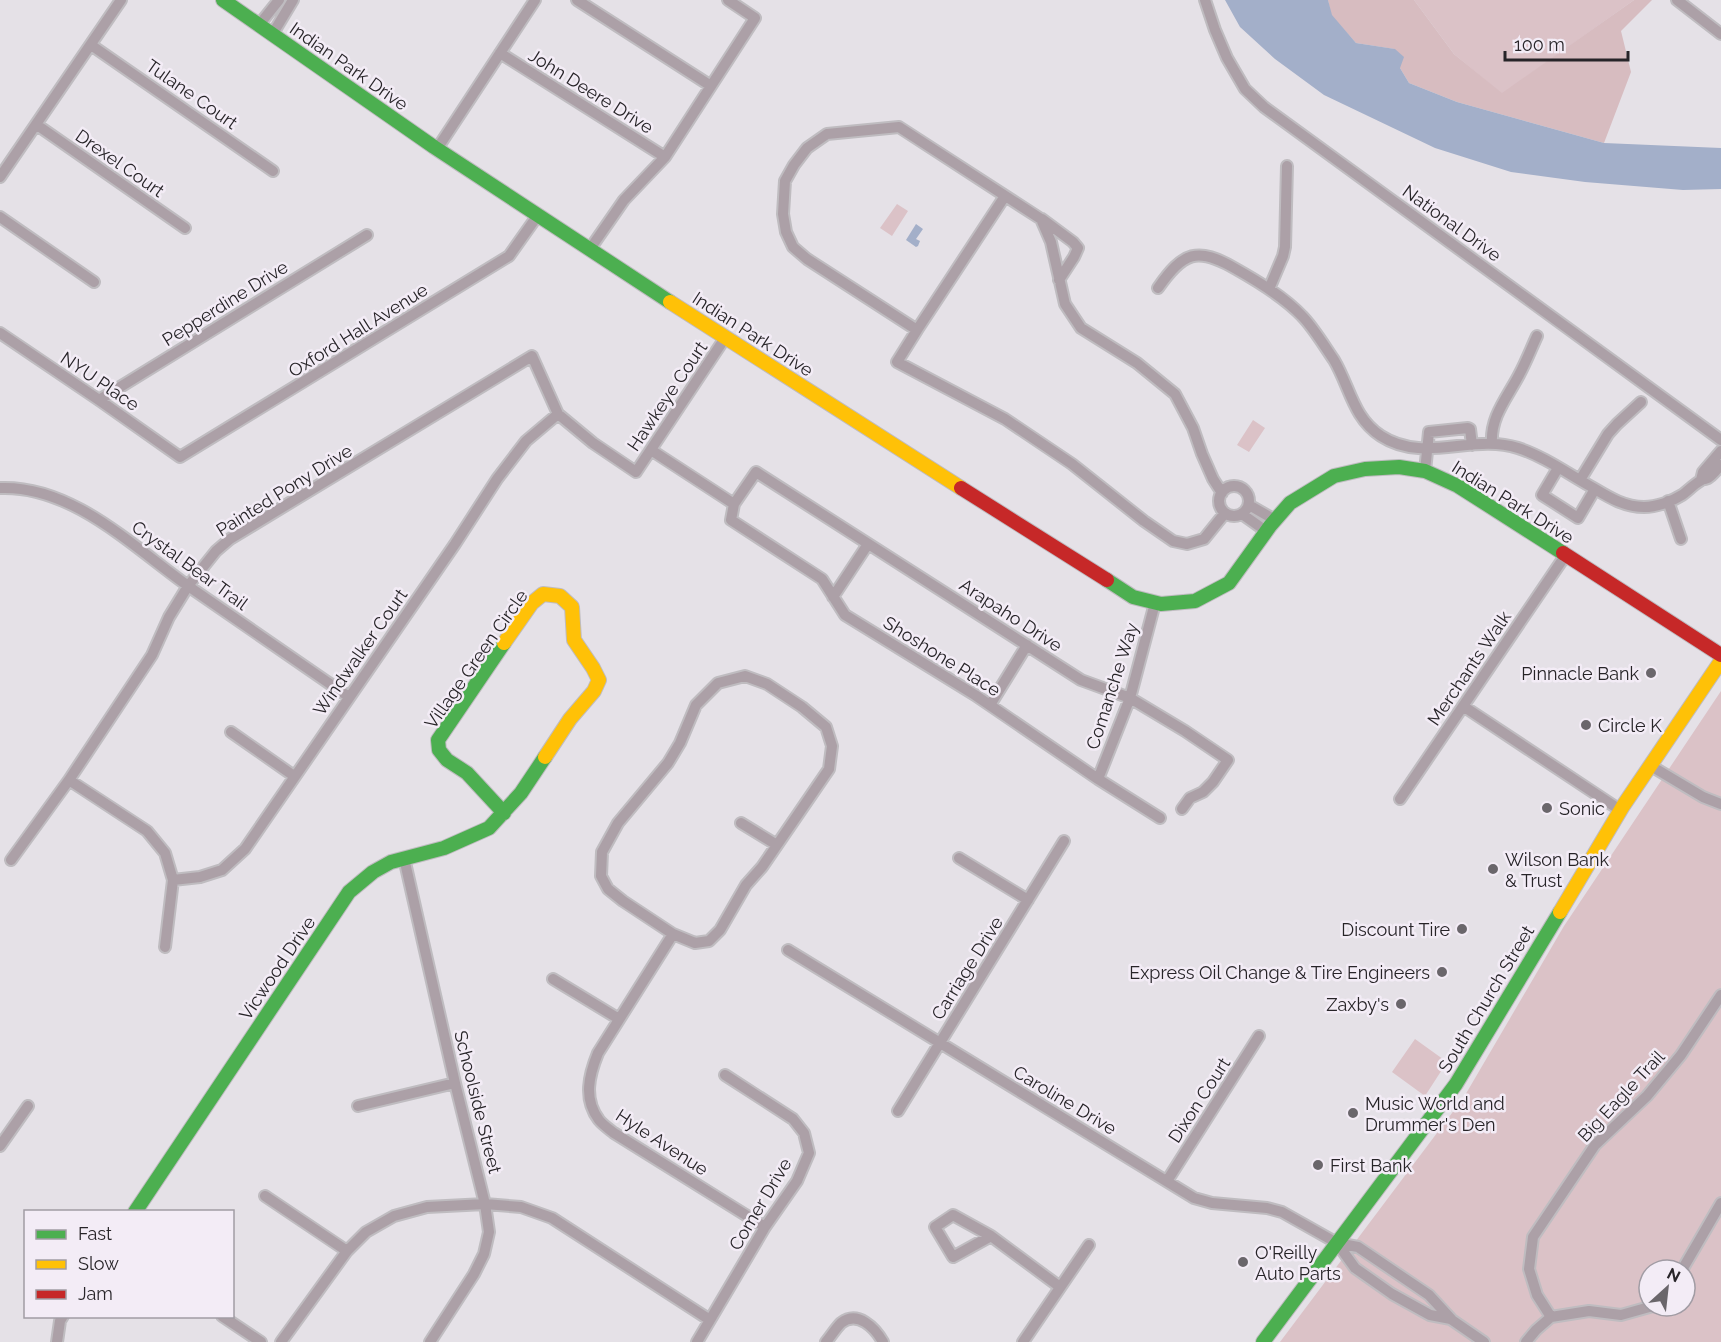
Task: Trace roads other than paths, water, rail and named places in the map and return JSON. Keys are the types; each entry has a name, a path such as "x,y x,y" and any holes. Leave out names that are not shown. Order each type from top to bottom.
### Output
{"main road":[{"name":"Indian Park Drive","path":"223,0 437,149 725,338 1133,597 1161,604 1195,601 1229,583 1290,503 1334,476 1365,469 1399,467 1425,471 1458,486 1721,655"},
{"name":"Village Green Circle","path":"543,594 561,596 572,607 574,640 599,680 594,691 570,719 521,793 504,813 467,773 447,760 439,750 438,740 532,603 543,594"},
{"name":"South Church Street","path":"1263,1342 1456,1084 1620,810 1721,661"},
{"name":"Vicwood Drive","path":"136,1210 350,892 373,872 391,862 444,848 473,836 489,828 504,813"}],"street":[{"path":"0,177 122,0"},
{"path":"259,25 279,0"},
{"path":"272,34 293,0"},
{"path":"437,149 535,0"},
{"path":"577,0 711,86"},
{"path":"590,249 624,200 665,157 755,18 728,0"},
{"name":"National Drive","path":"1205,0 1227,58 1245,89 1264,107 1721,440"},
{"path":"1677,0 1721,34"},
{"name":"Tulane Court","path":"91,45 273,171"},
{"name":"John Deere Drive","path":"500,53 665,157"},
{"name":"Drexel Court","path":"37,125 185,228"},
{"path":"916,330 807,260 793,247 786,232 783,214 785,181 807,148 827,134 899,127 1073,242 1078,248 1059,280"},
{"path":"1269,289 1285,247 1287,166"},
{"path":"1005,196 897,362 1005,420 1072,464 1173,542 1187,544 1204,539 1225,513"},
{"name":"Oxford Hall Avenue","path":"180,457 509,256 538,215"},
{"path":"0,217 94,282"},
{"path":"1041,219 1051,242 1065,304 1081,328 1137,363 1175,394 1193,428 1213,479 1222,493"},
{"name":"Pepperdine Drive","path":"99,400 368,235"},
{"path":"1158,288 1171,270 1188,256 1201,255 1225,262 1256,280 1304,317 1334,361 1362,420 1379,435 1397,445 1419,449 1491,444 1517,448 1538,457 1620,503 1642,507 1657,506 1681,496 1701,480 1710,477 1721,465"},
{"name":"NYU Place","path":"0,333 180,457"},
{"path":"1491,444 1491,431 1497,412 1537,336"},
{"name":"Hawkeye Court","path":"558,414 593,443 636,472 725,338"},
{"name":"Painted Pony Drive","path":"11,860 69,780 152,655 169,617 188,586 216,551 230,539 532,356 558,414"},
{"path":"1580,480 1608,434 1641,402"},
{"name":"Windwalker Court","path":"173,880 200,877 222,870 244,849 455,544 497,479 526,441 558,414"},
{"path":"1425,471 1429,432 1468,428 1472,445"},
{"path":"651,450 734,504"},
{"path":"1701,480 1703,472 1721,451"},
{"path":"1558,468 1542,495 1578,518 1595,489"},
{"name":"Arapaho Drive","path":"734,504 756,472 1081,680 1130,698 1228,760 1213,782 1203,792 1190,798 1182,809"},
{"path":"1232,487 1237,487 1247,494 1245,510 1233,516 1225,513 1219,504 1222,493 1232,487"},
{"name":"Crystal Bear Trail","path":"0,488 38,492 93,516 188,586 349,697"},
{"path":"1668,501 1681,539"},
{"name":"Shoshone Place","path":"734,504 730,520 822,579 845,615 990,705 1160,818"},
{"path":"1245,510 1271,526"},
{"path":"833,597 868,544"},
{"name":"Merchants Walk","path":"1400,799 1565,556"},
{"name":"Comanche Way","path":"1098,778 1130,698 1155,603"},
{"path":"990,705 1027,645"},
{"path":"745,676 767,684 802,707 826,727 832,746 829,769 777,845 746,885 720,930 709,940 695,943 673,934 623,901 608,889 601,876 602,852 618,823 668,763 680,743 696,705 718,683 745,676"},
{"path":"1463,706 1620,810"},
{"path":"231,732 294,776"},
{"path":"1651,766 1703,797 1721,804"},
{"path":"69,780 147,831 165,853 173,880 165,947"},
{"path":"741,823 777,845"},
{"name":"Carriage Drive","path":"898,1111 1064,841"},
{"name":"Schoolside Street","path":"404,858 455,1083 486,1204 489,1232 484,1254 474,1274 430,1342"},
{"path":"959,858 1028,900"},
{"name":"Hyle Avenue","path":"673,934 598,1053 591,1070 588,1087 591,1105 599,1120 614,1133 765,1227"},
{"name":"Caroline Drive","path":"788,950 1194,1198 1212,1203 1267,1208 1282,1212 1337,1243"},
{"path":"553,979 619,1019"},
{"name":"Big Eagle Trail","path":"1551,1317 1537,1295 1529,1269 1533,1237 1595,1145 1647,1096 1682,1055 1721,995"},
{"name":"Dixon Court","path":"1167,1181 1259,1036"},
{"name":"Comer Drive","path":"696,1342 765,1227 797,1181 809,1153 804,1133 793,1119 725,1075"},
{"path":"358,1106 455,1083"},
{"path":"0,1146 28,1106"},
{"path":"265,1196 347,1251"},
{"path":"1689,1258 1721,1203"},
{"path":"281,1342 347,1251 366,1233 394,1216 427,1207 486,1204 521,1207 552,1218 710,1320"},
{"path":"991,1236 953,1257 935,1227 953,1215 991,1236 1060,1287"},
{"path":"1337,1243 1355,1268 1392,1294 1430,1315 1452,1320"},
{"path":"1337,1243 1358,1247 1429,1294 1452,1320 1484,1342"},
{"path":"1023,1342 1089,1245"},
{"path":"1526,1342 1551,1317 1589,1311 1621,1315 1637,1310"},
{"path":"57,1342 62,1318"},
{"path":"224,1318 261,1342"},
{"path":"826,1342 840,1324 853,1318 865,1322 876,1330 883,1342"}],"water":[{"path":"1225,0 1328,0 1332,15 1356,43 1395,49 1404,57 1400,68 1409,83 1457,102 1604,143 1721,148 1721,189 1683,190 1585,182 1511,172 1435,148 1324,95 1275,59 1240,27"},
{"path":"916,224 923,229 916,239 920,241 916,247 906,240"}],"place":[{"name":"Pinnacle Bank","path":"1651,673"},
{"name":"Circle K","path":"1586,725"},
{"name":"Sonic","path":"1547,808"},
{"name":"Wilson Bank & Trust","path":"1493,869"},
{"name":"Discount Tire","path":"1462,929"},
{"name":"Express Oil Change & Tire Engineers","path":"1442,972"},
{"name":"Zaxby's","path":"1401,1004"},
{"name":"Music World and Drummer's Den","path":"1353,1113"},
{"name":"First Bank","path":"1318,1165"},
{"name":"O'Reilly Auto Parts","path":"1243,1262"}]}
